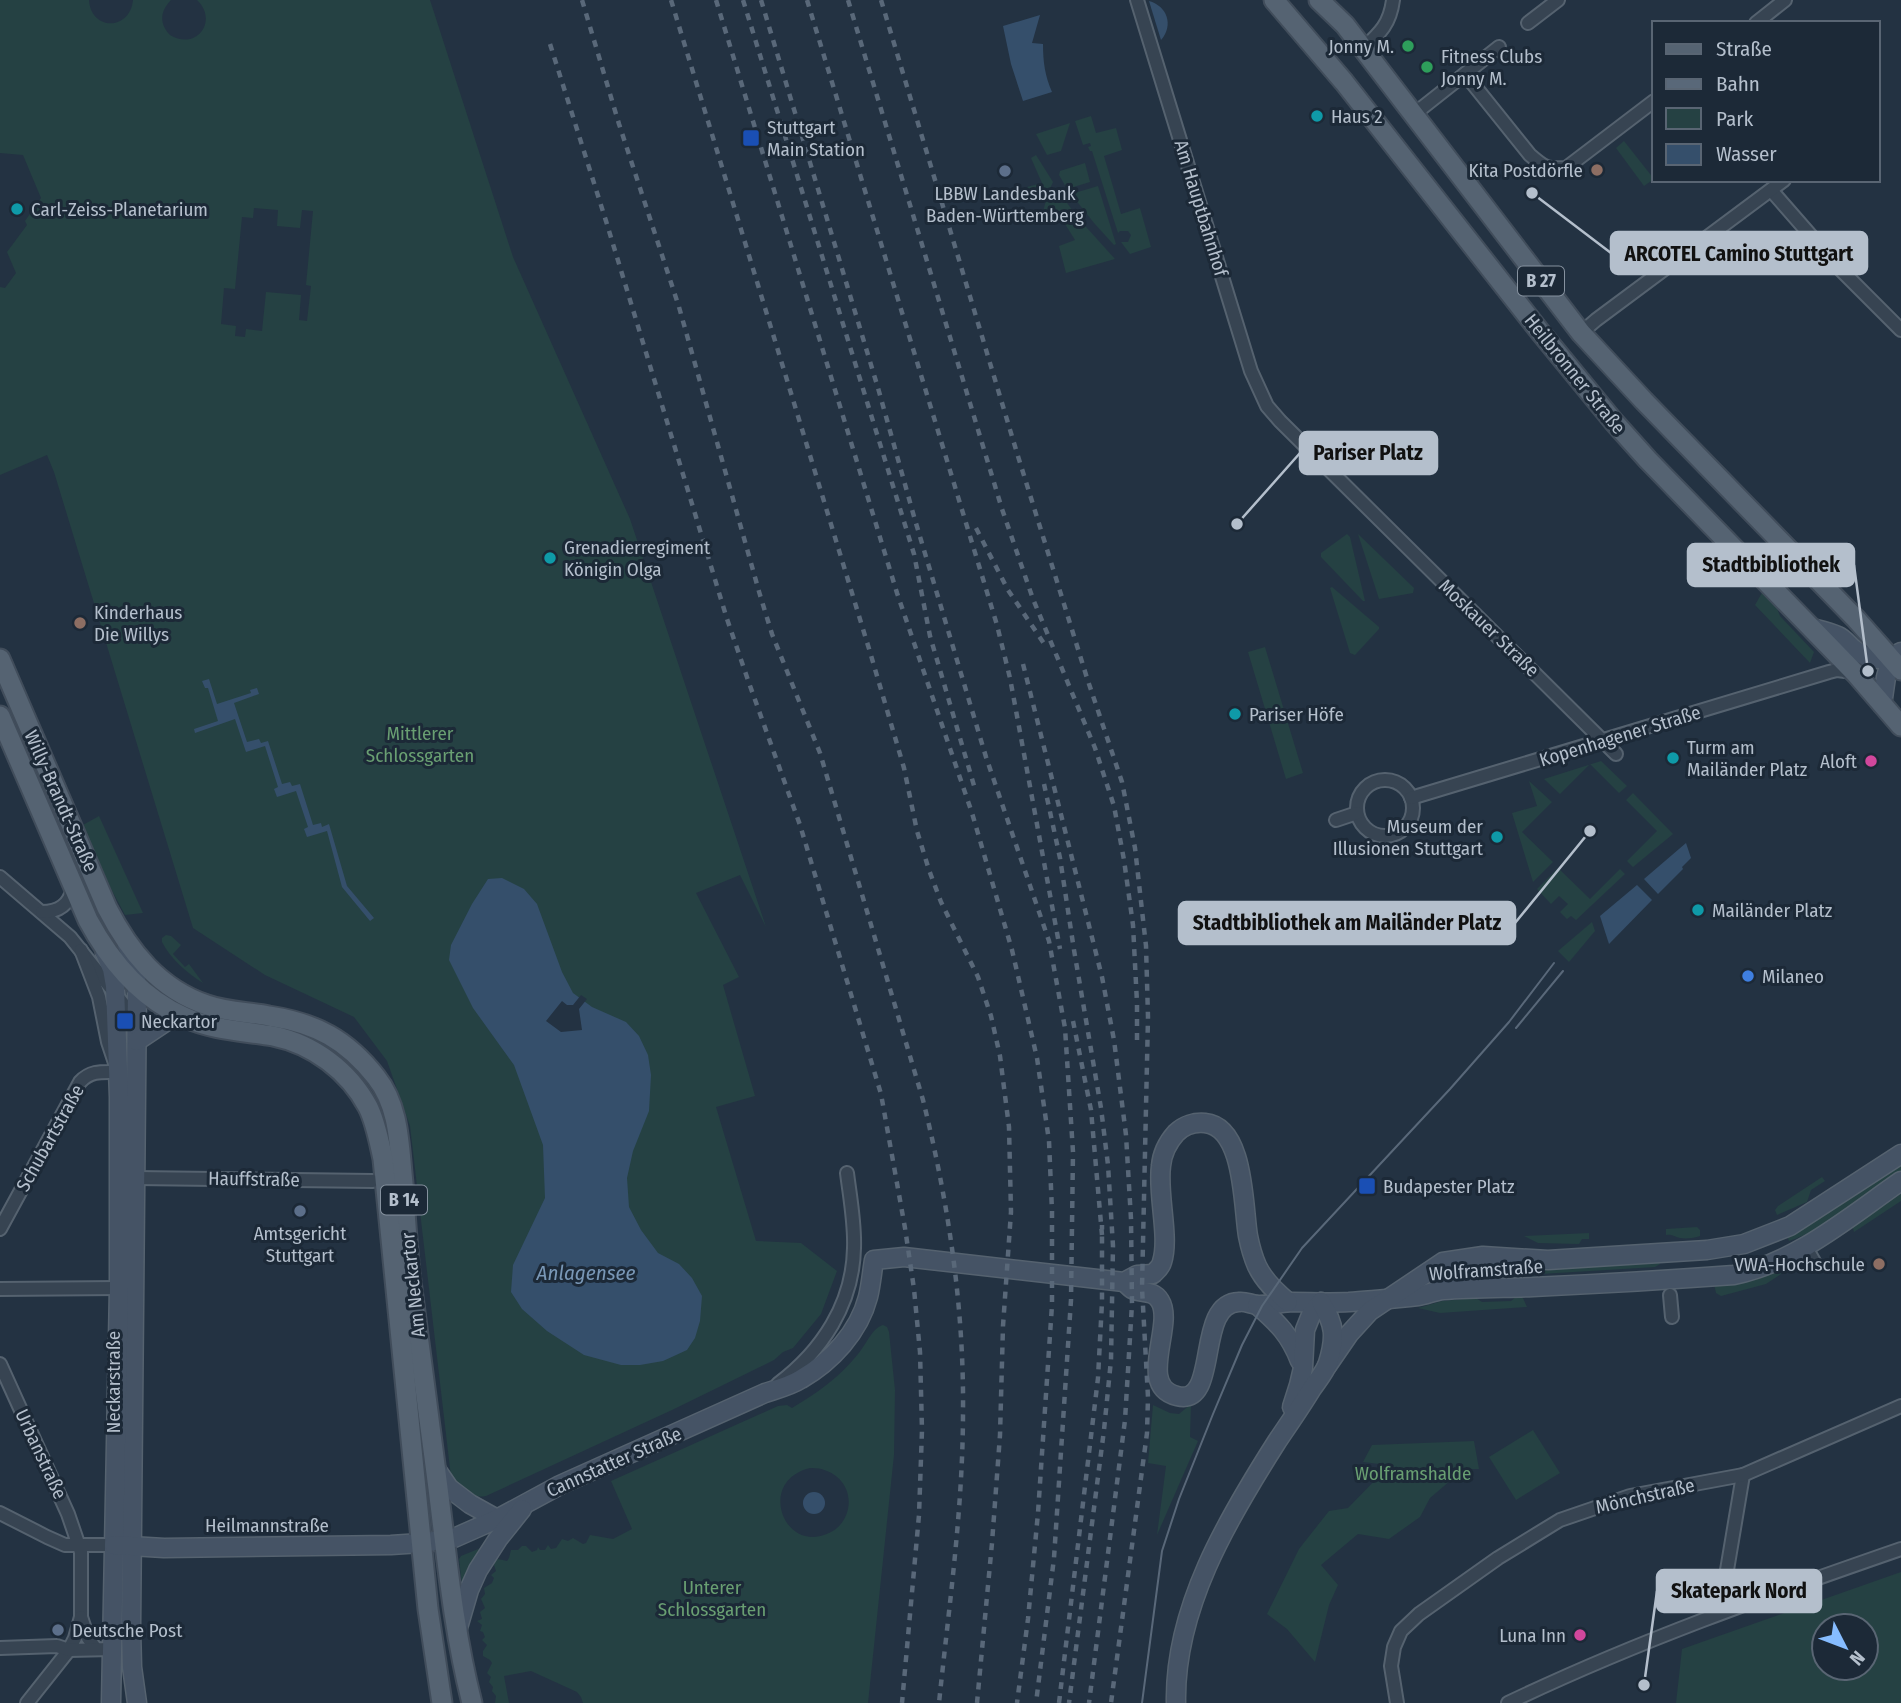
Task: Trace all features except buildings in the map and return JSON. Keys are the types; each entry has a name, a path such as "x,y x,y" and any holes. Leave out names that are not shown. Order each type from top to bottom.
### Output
{"main road":[{"name":"Heilbronner Straße","path":"1274,0 1350,90 1579,381 1648,460 1853,671 1901,726"},
{"name":"Heilbronner Straße","path":"1319,0 1345,25 1581,333 1898,660"},
{"path":"1812,628 1840,636 1854,650 1869,657 1898,660"},
{"name":"Willy-Brandt-Straße","path":"0,659 107,908 126,942"},
{"path":"1882,705 1886,677 1898,660"},
{"name":"Willy-Brandt-Straße","path":"0,716 97,937 115,962 138,986"},
{"name":"Neckarstraße","path":"97,937 112,969 116,994 119,1288 114,1545 104,1649 111,1703"},
{"name":"Neckarstraße","path":"126,942 134,962 138,986 131,1653 137,1703"},
{"name":"Am Neckartor","path":"126,942 147,967 183,995 217,1008 286,1019 327,1032 347,1046 379,1080 391,1105 398,1131 410,1271 445,1541"},
{"name":"Am Neckartor","path":"138,986 162,1006 185,1018 214,1027 301,1044 339,1069 355,1086 368,1108 377,1131 383,1159 421,1543"},
{"path":"137,1041 167,1021 185,1018"},
{"path":"1288,1302 1265,1280 1257,1267 1248,1237 1242,1180 1232,1145 1225,1135 1210,1124 1198,1122 1184,1126 1166,1148 1161,1167 1165,1250 1162,1265 1153,1274 1137,1275 1125,1282 1134,1290 1151,1292 1161,1301 1163,1316 1158,1378 1163,1388 1178,1397 1191,1395 1197,1390 1203,1376 1214,1323 1224,1306 1237,1302 1258,1305 1388,1298"},
{"name":"Wolframstraße","path":"1388,1298 1405,1290 1443,1262 1483,1256 1548,1260 1723,1248 1744,1244 1779,1232 1901,1154"},
{"name":"Wolframstraße","path":"1388,1298 1458,1289 1670,1287 1753,1271 1788,1256 1901,1181"},
{"path":"1667,1252 1670,1287"},
{"name":"Cannstatter Straße","path":"445,1541 497,1519 559,1485 808,1375 835,1354 861,1315 867,1300 874,1260 904,1257 1125,1282"},
{"path":"1458,1289 1451,1280 1452,1269 1470,1258"},
{"path":"1176,1703 1175,1680 1180,1651 1198,1587 1229,1523 1258,1471 1327,1366 1356,1325 1388,1298"},
{"path":"1321,1302 1329,1315 1334,1336 1327,1366"},
{"path":"1277,1442 1300,1385 1305,1330 1311,1315 1321,1302"},
{"path":"1258,1305 1282,1326 1303,1368"},
{"path":"436,1469 449,1488 497,1519"},
{"path":"457,1631 469,1590 482,1562 528,1502"},
{"name":"Heilmannstraße","path":"114,1545 164,1548 445,1541"},
{"name":"B 14","path":"445,1541 457,1631 472,1703"},
{"name":"B 14","path":"421,1543 431,1636 442,1703"}],"street":[{"name":"Am Hauptbahnhof","path":"1137,0 1258,388 1273,413 1363,503"},
{"path":"1363,49 1386,26 1393,0"},
{"path":"1528,23 1558,0"},
{"path":"1759,21 1785,0"},
{"path":"1413,115 1499,47"},
{"path":"1465,74 1530,155 1549,169 1566,168 1652,103"},
{"path":"1581,333 1781,182"},
{"path":"1771,190 1840,269 1901,330"},
{"name":"Moskauer Straße","path":"1363,503 1616,754"},
{"path":"1829,672 1832,661 1830,647"},
{"name":"Kopenhagener Straße","path":"1411,799 1829,672 1853,671"},
{"path":"1379,780 1394,781 1401,785 1411,799 1412,815 1402,831 1384,836 1374,834 1366,830 1360,822 1357,813 1359,795 1379,780"},
{"path":"1336,820 1357,813"},
{"path":"0,877 70,937 137,1021"},
{"path":"42,912 62,908 74,888"},
{"path":"81,950 96,987 108,1042 117,1067 136,1062"},
{"name":"Schubartstraße","path":"0,1229 80,1082 88,1074 117,1067"},
{"path":"765,1393 814,1352 830,1330 843,1304 852,1273 855,1248 847,1173"},
{"name":"Hauffstraße","path":"135,1178 373,1181"},
{"path":"1804,1246 1816,1265"},
{"path":"1670,1287 1672,1317"},
{"path":"0,1289 119,1288"},
{"name":"Urbanstraße","path":"0,1364 79,1544"},
{"name":"Mönchstraße","path":"1397,1703 1391,1667 1394,1647 1401,1631 1419,1614 1498,1558 1560,1520 1630,1496 1743,1475 1901,1406"},
{"path":"1728,1610 1726,1576 1743,1475"},
{"path":"0,1513 65,1545 114,1545"},
{"name":"Neckarstraße","path":"27,1703 69,1650 75,1638 81,1617 79,1544"},
{"path":"1508,1703 1575,1671 1728,1610 1901,1549"},
{"name":"Neckarstraße","path":"81,1617 88,1638 104,1649"},
{"path":"0,1648 57,1646 69,1650 104,1649"}],"green space":[{"name":"Mittlerer Schlossgarten","path":"0,0 89,0 96,17 111,23 125,17 133,0 171,0 163,13 164,26 170,35 188,39 196,36 205,25 206,17 197,0 430,0 513,257 630,519 766,927 740,875 696,893 739,977 723,985 755,1096 716,1107 756,1241 801,1243 837,1271 821,1314 793,1348 672,1410 486,1496 475,1496 466,1492 451,1477 410,1126 387,1061 354,1017 265,975 193,928 47,455 0,475 0,287 5,288 16,273 7,252 27,225 25,221 41,198 23,155 0,153","holes":["254,208 278,210 277,226 300,228 302,210 313,211 306,285 311,286 307,321 299,320 301,295 266,292 262,331 246,329 245,337 235,336 236,326 221,324 224,288 235,289 242,217 253,218"]},
{"path":"1091,116 1096,133 1116,128 1122,150 1104,156 1121,214 1140,208 1151,247 1130,254 1121,242 1128,242 1131,235 1128,231 1118,233 1092,151 1088,147 1091,146 1090,143 1083,145 1075,121"},
{"path":"1070,123 1061,151 1047,155 1036,134"},
{"path":"1624,141 1652,176 1652,180 1644,186 1616,148"},
{"path":"1036,155 1053,182 1048,193 1031,198 1027,187 1042,183 1031,158"},
{"path":"1085,163 1090,182 1067,189 1059,175 1060,171"},
{"path":"1098,186 1116,244 1114,245 1071,194"},
{"path":"1062,196 1115,259 1066,273 1059,246 1075,240 1055,208 1043,212 1046,200"},
{"path":"1347,534 1350,537 1365,601 1321,557 1321,553"},
{"path":"1358,534 1414,588 1413,593 1379,599"},
{"path":"1330,588 1379,627 1355,655 1350,653"},
{"path":"1763,591 1776,606 1780,616 1814,652 1810,663 1755,605"},
{"path":"1265,647 1303,773 1286,779 1248,652"},
{"path":"1601,761 1627,786 1619,793 1590,764"},
{"path":"1589,765 1560,794 1544,779"},
{"path":"1529,781 1552,802 1522,832 1553,862 1533,882 1512,813 1537,806"},
{"path":"1633,793 1673,834 1633,867 1627,861 1657,831 1626,800"},
{"path":"99,816 143,913 125,915 110,887 83,825"},
{"path":"1558,868 1590,899 1620,869 1625,874 1576,920 1571,916 1567,919 1560,912 1568,904 1559,896 1551,904 1537,889"},
{"path":"1592,922 1595,931 1569,962 1558,951"},
{"path":"166,935 181,945 173,954 185,967 189,964 203,983 170,954 162,942"},
{"path":"1901,1161 1901,1173 1831,1220 1789,1241 1786,1234"},
{"path":"1822,1177 1825,1181 1811,1190 1807,1202 1777,1215 1775,1210 1778,1206"},
{"path":"1901,1194 1901,1201 1854,1232 1851,1221 1862,1220"},
{"path":"1697,1227 1700,1230 1698,1237 1666,1235 1666,1229"},
{"path":"1589,1233 1589,1239 1582,1239 1579,1244 1538,1243 1524,1236"},
{"path":"1658,1261 1660,1264 1655,1267 1460,1279 1456,1277 1459,1271"},
{"path":"1785,1264 1787,1270 1766,1284 1721,1296 1716,1293 1714,1284"},
{"path":"1522,1296 1527,1307 1440,1313 1418,1308 1442,1301 1476,1298 1482,1302 1511,1301"},
{"name":"Unterer Schlossgarten","path":"879,1327 887,1327 889,1332 895,1390 894,1455 868,1703 583,1703 577,1692 531,1671 504,1676 509,1703 495,1703 496,1696 489,1682 491,1677 487,1673 492,1663 483,1656 487,1645 482,1640 485,1637 480,1631 482,1625 477,1621 482,1619 480,1612 485,1608 481,1599 485,1594 484,1588 492,1583 494,1578 491,1575 496,1571 495,1561 507,1561 511,1550 518,1550 522,1546 532,1552 538,1547 545,1550 548,1545 551,1549 556,1548 562,1539 568,1541 573,1538 583,1544 590,1535 613,1539 632,1529 611,1481 778,1406 787,1405 792,1408 844,1370","holes":["810,1468 818,1468 839,1479 849,1500 847,1513 839,1526 829,1533 813,1537 799,1534 789,1526 782,1514 780,1500 784,1487 793,1475"]},
{"path":"1191,1404 1190,1437 1198,1441 1157,1535 1166,1466 1148,1463 1153,1405 1179,1414"},
{"path":"1533,1430 1560,1473 1516,1500 1489,1457"},
{"name":"Wolframshalde","path":"1474,1441 1479,1469 1464,1469 1430,1498 1420,1517 1389,1539 1358,1534 1321,1565 1338,1585 1329,1605 1315,1662 1287,1629 1267,1614 1299,1549 1329,1511 1348,1508 1383,1472 1379,1464 1363,1462 1372,1445"},
{"path":"483,1547 462,1585 459,1559"},
{"path":"1901,1572 1901,1703 1676,1703 1682,1649"}],"water":[{"path":"1149,1 1160,7 1167,17 1167,28 1161,40"},
{"path":"1040,15 1032,43 1043,44 1045,69 1052,92 1023,101 1003,26"},
{"path":"209,679 217,704 251,693 250,690 257,688 259,694 234,703 247,742 259,739 261,743 268,741 282,784 300,784 313,825 321,823 322,827 329,824 347,886 374,918 370,921 342,887 327,831 307,837 304,829 308,827 296,791 277,797 274,789 278,787 265,746 246,752 235,719 195,733 194,729 218,721 208,688 205,688 202,681"},
{"path":"1686,843 1691,858 1658,894 1644,879"},
{"name":"Anlagensee","path":"502,878 524,889 537,904 562,972 573,993 592,1007 626,1022 639,1036 648,1055 651,1075 649,1111 633,1151 627,1178 629,1207 641,1230 658,1253 679,1264 692,1278 702,1296 700,1321 695,1338 687,1350 663,1361 621,1365 584,1355 547,1331 522,1309 511,1292 513,1265 545,1198 543,1145 514,1065 473,1008 449,960 451,945 488,879"},
{"path":"1637,885 1652,900 1609,944 1600,916"},
{"path":"814,1492 824,1499 825,1503 818,1513 814,1514 804,1507 803,1503 810,1493"}],"pier":[{"path":"581,995 587,999 579,1009 582,1030 561,1032 546,1021 562,1001 573,1005"}],"tram line":[{"path":"1142,1703 1162,1551 1179,1499 1213,1414 1262,1306 1302,1248 1450,1089 1509,1022 1554,963"},
{"path":"1516,1028 1563,971"}],"railway":[{"path":"582,0 679,307 772,634 820,753 923,1100 940,1176 953,1254 963,1372 961,1484 939,1703"},
{"path":"671,0 870,652 904,768 917,831 929,870 941,902 978,977 1000,1056 1009,1127 1011,1212 1003,1326 1000,1435 977,1703"},
{"path":"716,0 897,593 972,813 1012,950 1037,1058 1049,1141 1052,1305 1038,1513 1017,1703"},
{"path":"743,0 914,554 930,636 975,789"},
{"path":"761,0 986,757 1049,941 1065,1028 1073,1152 1071,1300 1054,1558 1036,1703"},
{"path":"807,0 997,625 1010,678 1060,949"},
{"path":"848,0 1002,509 1033,599 1095,748 1114,806 1133,925 1137,1040"},
{"path":"881,0 1017,453 1122,782 1135,848 1146,946 1148,1017 1142,1288 1148,1397 1147,1433 1111,1703"},
{"path":"550,44 727,619 800,825 881,1094 905,1228 920,1352 922,1430 919,1515 902,1703"},
{"path":"976,528 1008,590 1047,648"},
{"path":"1023,664 1102,977 1114,1040 1126,1135 1132,1304 1125,1420 1089,1703"},
{"path":"1044,784 1060,858 1101,1108 1113,1246 1111,1360 1069,1703"},
{"path":"1073,1021 1091,1110 1102,1235"},
{"path":"1059,1703 1098,1378 1102,1225"}],"place":[{"name":"Jonny M.","path":"1408,46"},
{"name":"Fitness Clubs Jonny M.","path":"1427,67"},
{"name":"Haus 2","path":"1317,116"},
{"name":"Stuttgart Main Station","path":"751,138"},
{"name":"Kita Postdörfle","path":"1597,170"},
{"name":"LBBW Landesbank Baden-Württemberg","path":"1005,171"},
{"name":"ARCOTEL Camino Stuttgart","path":"1532,193"},
{"name":"Carl-Zeiss-Planetarium","path":"17,209"},
{"name":"Pariser Platz","path":"1237,524"},
{"name":"Grenadierregiment Königin Olga","path":"550,558"},
{"name":"Kinderhaus Die Willys","path":"80,623"},
{"name":"Stadtbibliothek","path":"1868,671"},
{"name":"Pariser Höfe","path":"1235,714"},
{"name":"Turm am Mailänder Platz","path":"1673,758"},
{"name":"Aloft","path":"1871,761"},
{"name":"Stadtbibliothek am Mailänder Platz","path":"1590,831"},
{"name":"Museum der Illusionen Stuttgart","path":"1497,837"},
{"name":"Mailänder Platz","path":"1698,910"},
{"name":"Milaneo","path":"1748,976"},
{"name":"Neckartor","path":"125,1021"},
{"name":"Budapester Platz","path":"1367,1186"},
{"name":"Amtsgericht Stuttgart","path":"300,1211"},
{"name":"VWA-Hochschule","path":"1879,1264"},
{"name":"Deutsche Post","path":"58,1630"},
{"name":"Luna Inn","path":"1580,1635"},
{"name":"Skatepark Nord","path":"1644,1685"}]}
